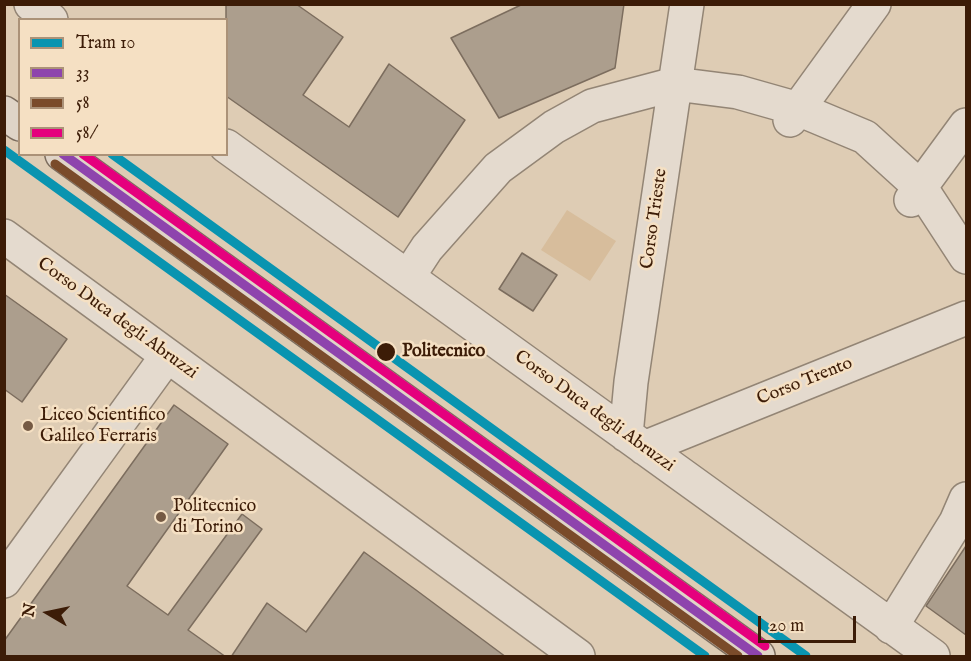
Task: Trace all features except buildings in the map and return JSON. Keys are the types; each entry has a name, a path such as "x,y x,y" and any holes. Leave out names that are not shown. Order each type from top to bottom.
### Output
{"main road":[{"path":"4,113 18,122"},
{"path":"65,156 758,657"}],"street":[{"path":"31,4 48,18"},
{"name":"Corso Trieste","path":"635,441 631,382 687,4"},
{"path":"794,115 874,4"},
{"path":"408,277 427,249 498,168 554,127 592,106 675,84 738,92 794,115 865,137 916,194 966,257"},
{"path":"916,194 966,125"},
{"name":"Corso Duca degli Abruzzi","path":"228,147 933,657"},
{"name":"Corso Duca degli Abruzzi","path":"4,236 578,657"},
{"name":"Corso Trento","path":"635,441 966,318"},
{"path":"4,581 167,356"},
{"path":"891,627 956,522 966,499"}],"shaded area":[{"path":"567,210 616,241 590,281 541,250"}],"tram line":[{"name":"10","path":"4,150 705,656"},
{"name":"10","path":"115,156 806,656"}],"transit line":[{"name":"33","path":"66,156 758,656"},
{"name":"58/","path":"86,156 765,646"},
{"name":"58","path":"55,164 738,656"}],"place":[{"name":"Politecnico","path":"386,352"},
{"name":"Liceo Scientifico Galileo Ferraris","path":"28,426"},
{"name":"Politecnico di Torino","path":"161,517"}]}
